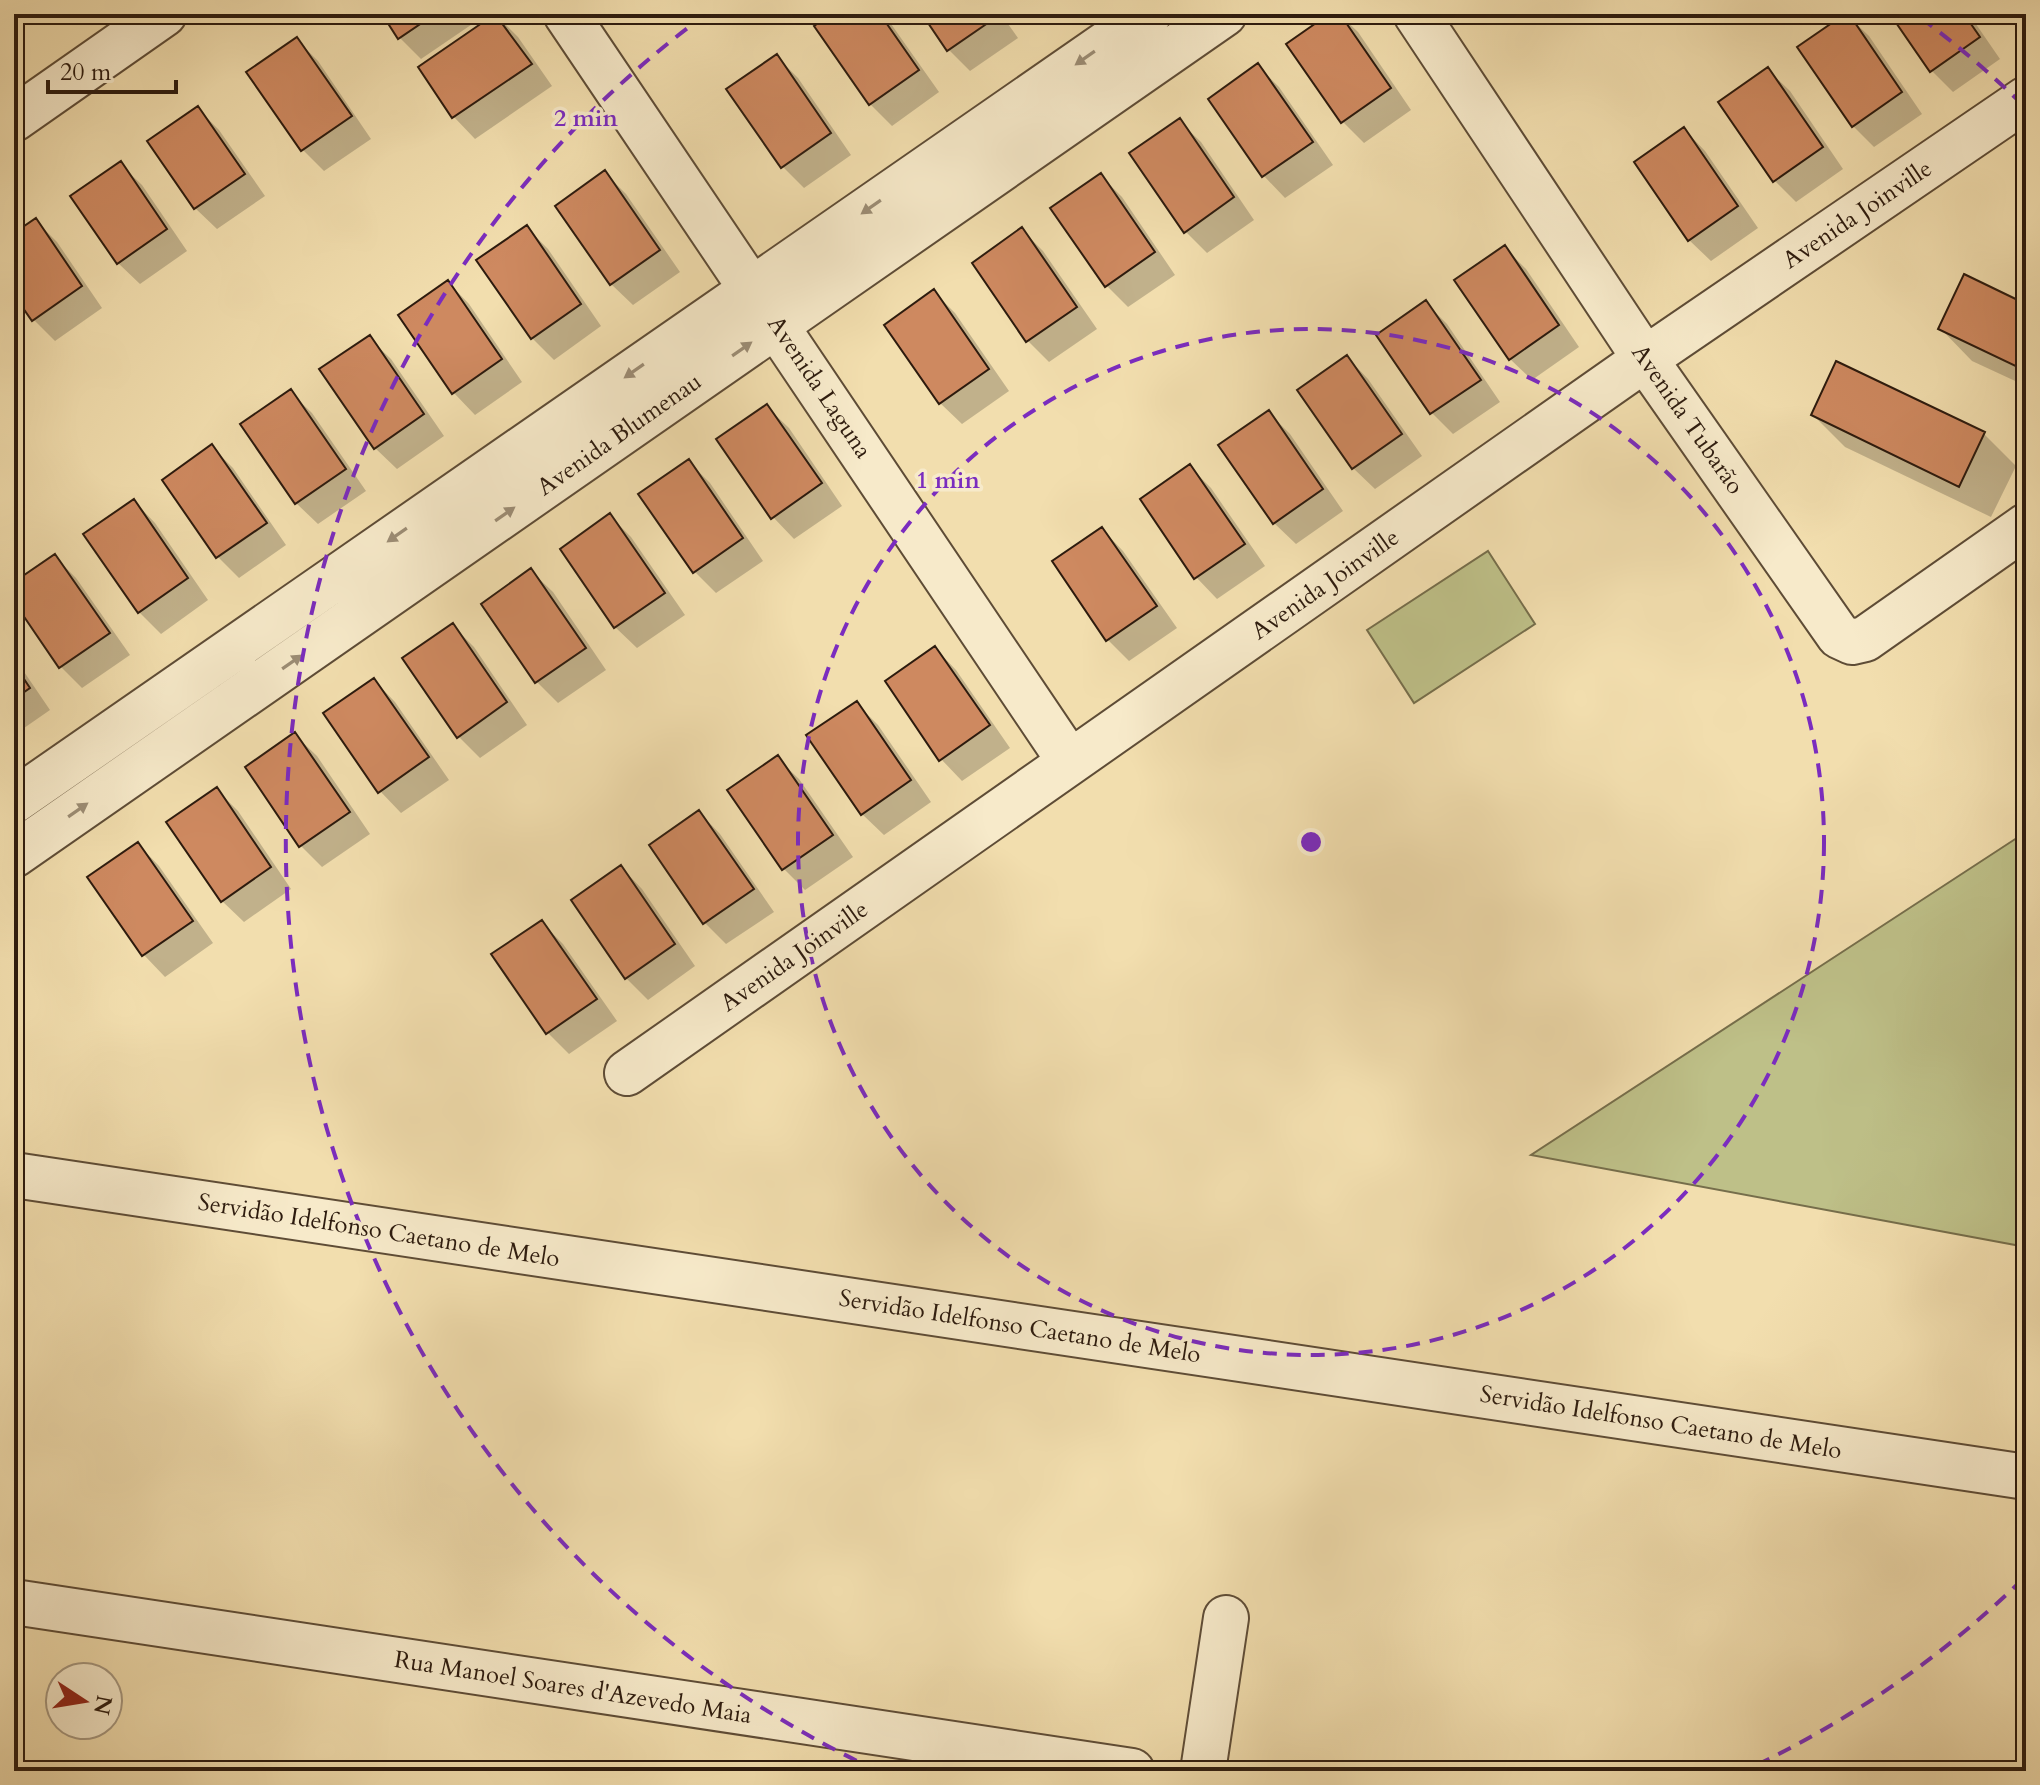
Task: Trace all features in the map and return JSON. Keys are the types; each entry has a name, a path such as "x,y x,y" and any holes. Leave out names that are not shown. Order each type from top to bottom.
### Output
{"street":[{"path":"14,119 164,14"},
{"name":"Avenida Laguna","path":"566,14 778,324 1070,762"},
{"name":"Avenida Blumenau","path":"14,801 1149,14"},
{"name":"Avenida Blumenau","path":"14,855 1224,14"},
{"name":"Avenida Tubarão","path":"1416,14 1645,359 1839,636 1852,642 1865,639 2026,526"},
{"name":"Avenida Joinville","path":"627,1073 1645,359 2026,99"},
{"name":"Servidão Idelfonso Caetano de Melo","path":"14,1175 2026,1477"},
{"name":"Rua Manoel Soares d'Azevedo Maia","path":"14,1602 1132,1771"},
{"path":"1203,1771 1226,1618"}],"green space":[{"path":"1488,551 1535,624 1414,703 1367,630"},
{"path":"2026,832 2026,1247 1531,1155"}],"building":[{"path":"382,14 435,14 398,39"},
{"path":"495,14 532,64 452,118 418,67"},
{"path":"832,14 880,14 919,70 869,105 814,26"},
{"path":"922,14 997,14 998,16 947,51"},
{"path":"1329,14 1340,14 1391,88 1341,123 1286,44"},
{"path":"1849,14 1902,92 1852,127 1797,47"},
{"path":"1890,14 1964,14 1980,37 1930,72"},
{"path":"297,37 352,116 301,151 246,72"},
{"path":"777,54 831,133 781,168 726,89"},
{"path":"1258,63 1313,142 1262,177 1208,99"},
{"path":"1768,67 1823,147 1773,182 1718,102"},
{"path":"198,106 245,174 194,209 147,141"},
{"path":"1180,118 1234,197 1184,233 1129,153"},
{"path":"1684,127 1738,206 1688,241 1634,162"},
{"path":"121,161 167,229 117,264 70,196"},
{"path":"605,170 660,250 610,285 555,206"},
{"path":"1101,173 1155,252 1105,287 1050,208"},
{"path":"36,218 82,286 32,321 14,295 14,233"},
{"path":"527,225 581,304 531,339 476,260"},
{"path":"1022,227 1077,307 1026,342 972,263"},
{"path":"1505,245 1559,325 1509,360 1454,280"},
{"path":"1964,274 2026,304 2026,371 1938,329"},
{"path":"448,280 502,359 452,394 398,315"},
{"path":"934,289 989,369 939,404 884,325"},
{"path":"1426,300 1481,380 1430,414 1376,335"},
{"path":"370,335 424,414 374,449 319,369"},
{"path":"1347,355 1402,434 1352,469 1297,390"},
{"path":"1836,361 1985,432 1959,487 1811,415"},
{"path":"291,389 346,469 295,504 240,424"},
{"path":"767,404 822,483 771,519 716,439"},
{"path":"1269,410 1323,489 1273,524 1218,445"},
{"path":"212,444 267,523 216,558 162,480"},
{"path":"689,459 743,538 693,573 638,494"},
{"path":"1190,464 1245,544 1194,579 1140,499"},
{"path":"134,499 188,578 138,613 83,534"},
{"path":"610,513 665,593 614,628 560,549"},
{"path":"1102,527 1157,606 1106,641 1052,561"},
{"path":"55,554 110,633 59,668 14,602 14,582"},
{"path":"531,568 586,648 535,683 481,604"},
{"path":"453,623 507,702 457,738 402,658"},
{"path":"935,646 990,725 939,761 885,681"},
{"path":"14,664 30,688 14,699"},
{"path":"374,678 429,757 378,793 323,713"},
{"path":"857,701 911,780 861,815 806,735"},
{"path":"295,732 350,812 299,847 245,767"},
{"path":"778,755 833,835 782,870 727,790"},
{"path":"217,787 271,867 221,902 166,822"},
{"path":"699,810 754,889 703,924 649,845"},
{"path":"138,842 193,921 142,956 87,877"},
{"path":"621,865 675,944 625,979 571,900"},
{"path":"542,920 597,999 546,1034 491,954"}]}
